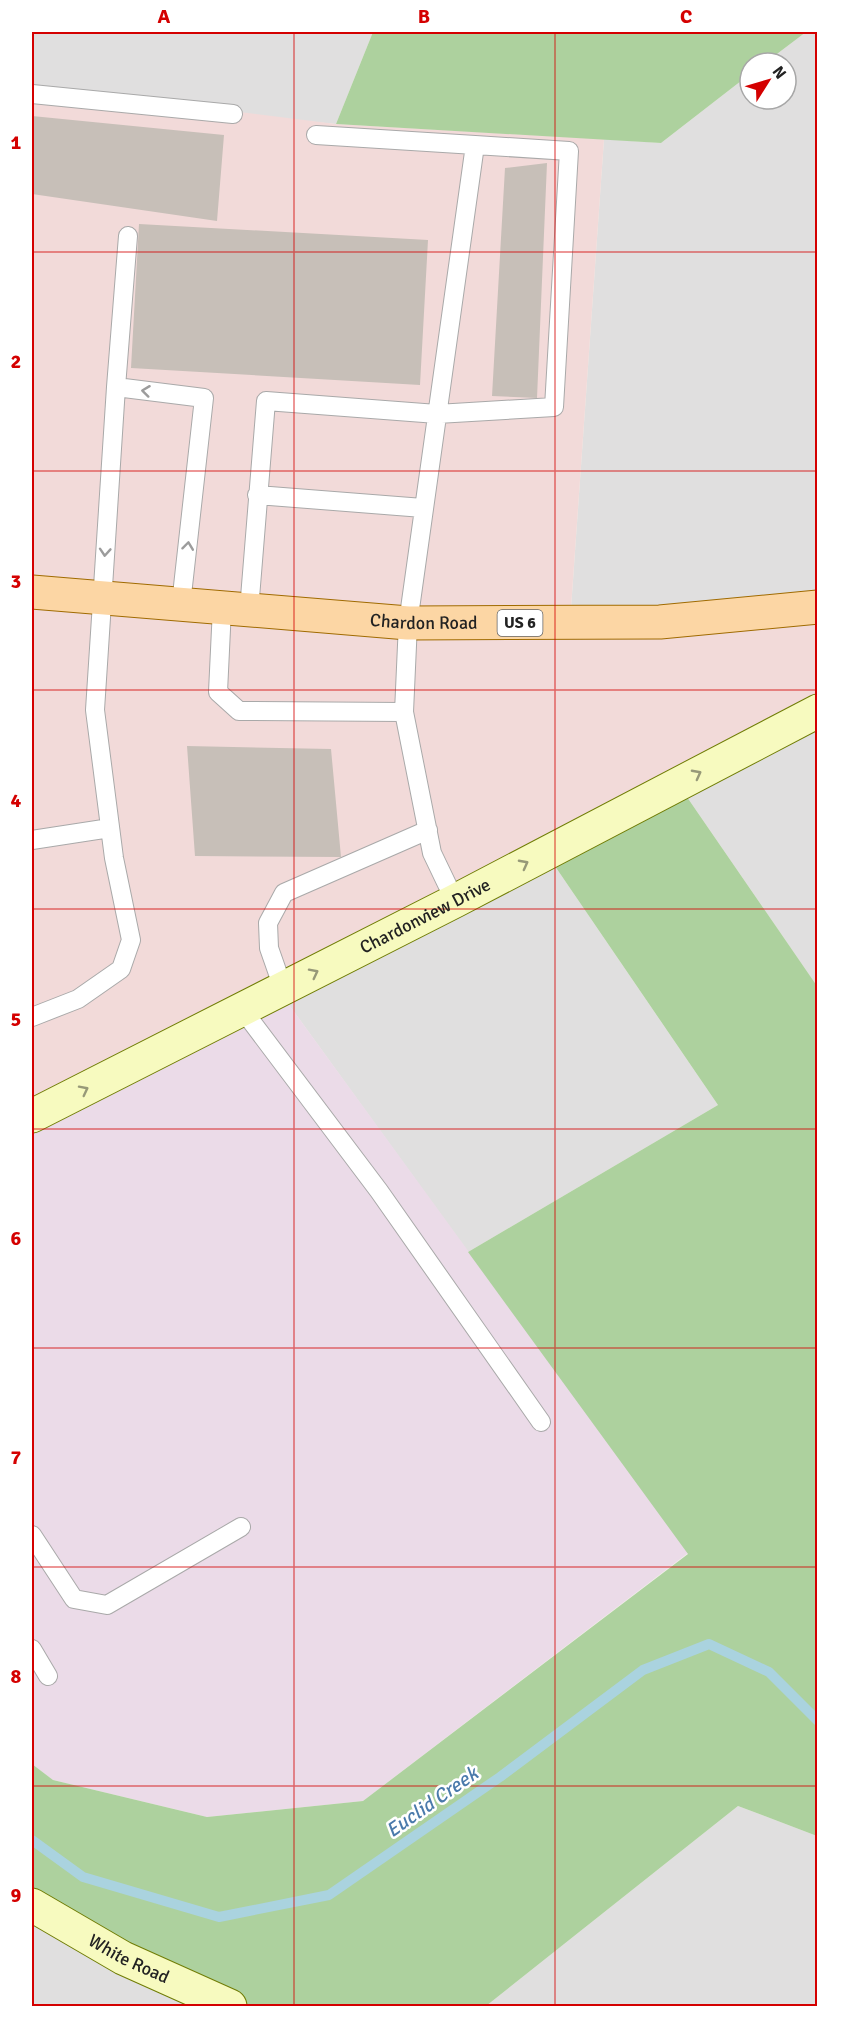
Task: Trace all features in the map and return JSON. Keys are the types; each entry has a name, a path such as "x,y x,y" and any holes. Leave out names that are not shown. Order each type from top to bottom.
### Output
{"main road":[{"name":"Chardon Road","path":"32,592 408,623 660,622 818,607"}],"street":[{"name":"Chardonview Drive","path":"32,1116 454,901 818,711"},
{"name":"White Road","path":"32,1905 123,1958 230,2007"}],"lane":[{"path":"32,94 233,114"},
{"path":"316,135 568,151 554,407 437,414 266,401 257,495 218,692 239,711 404,712"},
{"path":"454,901 432,853 404,712 408,623 475,145"},
{"path":"32,1017 78,999 121,969 131,940 114,858 94,710 128,236"},
{"path":"116,387 204,398 181,604"},
{"path":"257,495 423,508"},
{"path":"32,840 110,828"},
{"path":"284,988 269,948 268,922 284,893 428,830"},
{"path":"242,1009 379,1191 541,1422"},
{"path":"32,1535 74,1599 107,1605 241,1527"},
{"path":"32,1649 48,1676"}],"shaded area":[{"path":"32,32 373,32 336,124 32,94"},
{"path":"806,32 817,32 817,607 570,623 604,139 661,143 738,83 738,111 798,111 798,51 781,51"},
{"path":"32,86 336,124 604,139 570,622 817,607 817,711 32,1116"},
{"path":"817,711 817,986 678,784"},
{"path":"546,853 718,1105 468,1252 279,991"},
{"path":"279,991 688,1553 363,1801 207,1817 53,1780 32,1764 32,1116"},
{"path":"738,1806 817,1836 817,2006 486,2006"},
{"path":"32,1905 230,2006 32,2006"}],"green space":[{"path":"373,32 806,32 781,51 738,51 738,83 661,143 336,124"},
{"path":"678,784 817,986 817,1836 738,1806 486,2006 230,2006 32,1905 32,1764 53,1780 207,1817 363,1801 688,1554 468,1252 718,1105 546,853"}],"building":[{"path":"32,116 224,135 217,221 32,194"},
{"path":"547,163 537,398 492,396 505,168"},
{"path":"139,224 428,240 420,385 131,368"},
{"path":"187,746 331,749 341,857 195,856"}],"waterway":[{"name":"Euclid Creek","path":"32,1840 83,1877 219,1917 329,1895 500,1777 643,1670 709,1644 769,1672 818,1721"}]}
